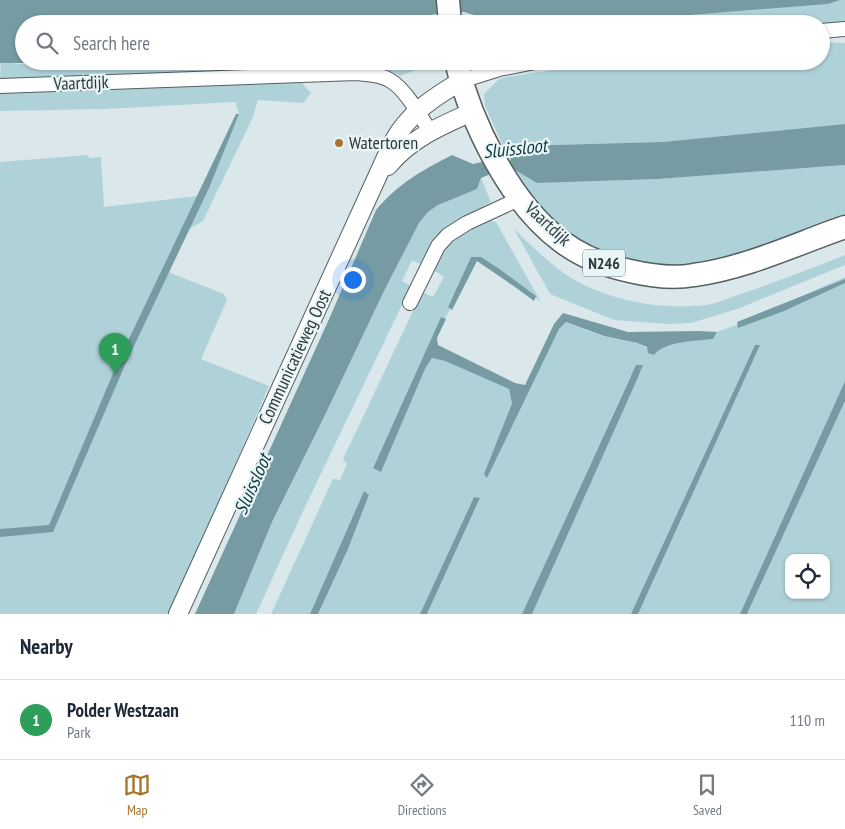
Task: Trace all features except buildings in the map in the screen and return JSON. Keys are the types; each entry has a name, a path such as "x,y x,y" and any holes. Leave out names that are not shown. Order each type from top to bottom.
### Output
{"main road":[{"path":"448,0 449,15"},
{"name":"Vaartdijk","path":"459,71 472,112 500,166 530,212 562,241 585,255 616,268 649,276 694,275 735,266 845,226"}],"street":[{"path":"830,30 845,29"},
{"path":"459,71 472,70"},
{"name":"Communicatieweg Oost","path":"178,614 283,381 376,183 383,162 398,133 417,111 459,71"},
{"name":"Vaartdijk","path":"0,86 356,72 381,76 391,80 417,111 430,131"},
{"name":"Communicatieweg Oost","path":"376,183 404,149 430,131 472,112"},
{"path":"410,303 438,246 448,235 467,223 521,198"}],"shaded area":[{"path":"0,0 840,0 828,4 690,15 474,15 464,12 431,15 15,15 15,63 0,63"},
{"path":"845,0 845,25 830,25 830,15 690,15 828,4"},
{"path":"830,42 845,43 845,124 662,142 517,146 510,161 485,106 484,94 499,79 554,70 830,70"},
{"path":"1,62 15,63 15,70 229,70 0,79"},
{"path":"386,70 416,70 400,76"},
{"path":"302,83 311,93 303,103 258,100 253,117 203,221 189,229 168,272 224,294 227,300 201,359 269,386 171,614 0,614 0,162 88,155 89,158 101,157 104,207 205,195 239,114 235,102 106,109 0,111 0,90"},
{"path":"236,114 239,114 209,188 125,365 53,532 0,537 0,529 49,525 117,364"},
{"path":"845,124 845,165 658,179 537,183 515,170 493,173 481,178 477,189 438,205 428,212 419,223 385,289 272,522 234,614 195,614 330,317 376,210 402,185 420,172 452,155 473,164 486,161 510,161 517,146 662,142"},
{"path":"845,165 845,218 730,260 691,268 651,268 614,259 572,237 533,200 515,170 537,183 658,179"},
{"path":"481,178 491,202 451,225 435,240 420,264 412,260 402,281 411,286 256,614 234,614 272,522 419,223 428,212 438,205 477,189"},
{"path":"491,221 496,222 541,302 481,257 471,257 448,307 450,309 445,319 441,317 373,467 381,471 425,369 432,358 445,361 509,389 512,402 484,474 559,329 566,322 603,336 637,343 654,354 665,346 713,339 717,332 845,277 845,381 740,614 532,614 642,366 630,377 522,614 427,614 480,499 474,497 420,614 318,614 348,549 369,496 364,491 310,614 271,614 333,479 340,480 347,464 343,459 422,292 433,297 444,277 432,269 446,249 456,239"},
{"path":"514,229 538,252 572,279 611,296 658,305 690,306 713,303 778,281 845,255 845,265 737,309 691,323 668,324 614,320 550,294"},
{"path":"471,257 481,257 498,268 536,296 534,301 477,261 452,310 448,307"},
{"path":"845,279 845,283 784,311 738,328 737,322"},
{"path":"563,313 628,332 717,332 713,339 673,344 659,350 654,355 648,353 647,347 637,343 604,336 566,322 559,329 487,478 484,474 512,403 509,389 445,361 432,358 425,369 381,472 373,468 441,317 446,319 437,338 438,345 515,383 525,385 554,324"},
{"path":"755,345 760,345 638,614 631,614"},
{"path":"636,365 643,365 532,614 522,614"},
{"path":"845,381 845,401 747,614 740,614"},
{"path":"845,401 845,614 747,614"},
{"path":"364,491 369,495 348,549 318,614 310,614"},
{"path":"474,497 480,498 427,614 420,614"}],"place":[{"name":"Watertoren","path":"339,143"},
{"name":"Polder Westzaan","path":"115,374"}],"water label":[{"name":"Sluissloot","path":"515,148"},
{"name":"Sluissloot","path":"252,484"}]}
